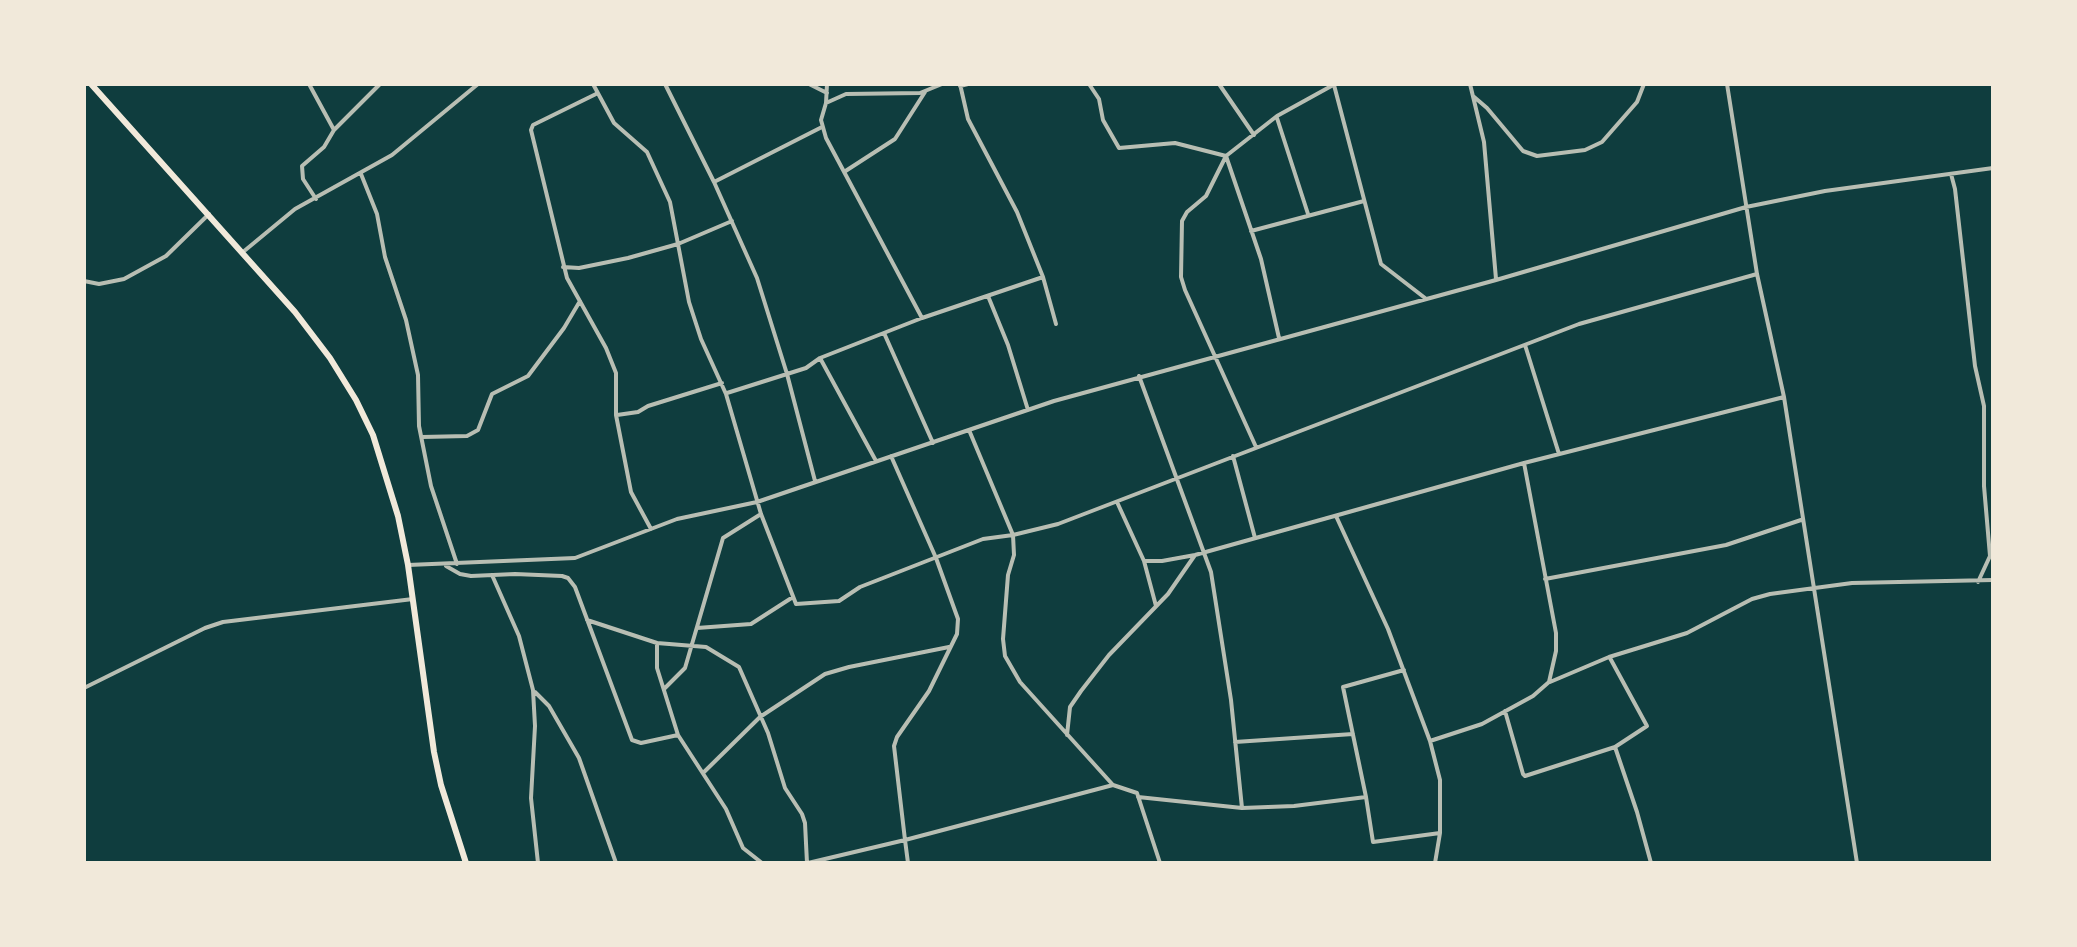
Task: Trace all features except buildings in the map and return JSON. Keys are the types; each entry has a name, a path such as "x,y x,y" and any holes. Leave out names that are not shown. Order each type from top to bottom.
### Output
{"main road":[{"path":"91,84 243,252 321,347 356,400 373,435 387,476 408,565 441,785 466,863"}],"street":[{"path":"309,84 334,130"},
{"path":"316,199 303,179 302,166 324,147 334,130 380,84"},
{"path":"243,252 295,209 392,155 478,84"},
{"path":"593,84 614,123 647,152 670,202 697,327 726,394 761,514 793,597 799,605 834,602 860,587 990,537 1058,524 1579,324 1757,274"},
{"path":"665,84 757,278 787,374 815,482"},
{"path":"809,84 827,93"},
{"path":"827,84 822,127 922,318"},
{"path":"826,103 846,94 925,92 942,84"},
{"path":"968,84 960,85 968,119 1017,212 1043,277 1056,324"},
{"path":"1089,84 1099,99 1103,120 1119,148 1175,143 1226,156"},
{"path":"1219,84 1255,135"},
{"path":"1256,447 1181,277 1182,221 1187,212 1206,196 1226,156 1277,116 1334,84 1381,264 1426,299"},
{"path":"1470,84 1484,142 1496,280"},
{"path":"1473,96 1523,151 1537,156 1585,150 1602,142 1637,102 1644,84"},
{"path":"1727,84 1757,274 1784,397 1857,863"},
{"path":"844,172 895,139 925,92"},
{"path":"596,94 533,125 531,130 563,267 616,373 616,415 633,497 651,529"},
{"path":"1277,116 1308,214"},
{"path":"714,182 822,127"},
{"path":"1226,156 1261,259 1279,338"},
{"path":"408,565 575,558 677,519 757,502 1028,410 1139,376 1496,280 1746,207 1825,191 1993,168"},
{"path":"1950,173 1955,189 1975,366 1984,406 1984,486 1990,556 1978,582"},
{"path":"361,174 372,198 385,257 406,320 418,375 419,426 431,486 457,564"},
{"path":"1251,231 1364,201"},
{"path":"84,281 99,284 124,279 166,256 209,214"},
{"path":"563,267 579,268 678,244 732,221"},
{"path":"726,394 806,368 820,358 922,318 1043,277"},
{"path":"988,296 1008,345 1028,410"},
{"path":"422,437 467,436 478,430 492,394 528,376 564,328 580,300"},
{"path":"884,333 933,443"},
{"path":"1525,345 1559,454"},
{"path":"820,358 876,461"},
{"path":"1139,376 1204,551 1219,608 1242,808"},
{"path":"616,415 638,412 648,406 722,383"},
{"path":"1144,561 1195,555 1524,463 1784,397"},
{"path":"969,430 1013,535 1014,555 1008,575 1002,647 1020,682 1113,785"},
{"path":"891,456 936,558 958,619 957,634 929,691 894,746 908,863"},
{"path":"1233,456 1255,538"},
{"path":"1524,463 1556,633 1556,651 1549,682"},
{"path":"1117,502 1144,561 1156,606"},
{"path":"664,689 685,668 723,538 761,514"},
{"path":"1336,516 1388,629 1430,741 1440,780 1440,833 1435,863"},
{"path":"1545,579 1726,545 1801,520"},
{"path":"1067,735 1070,707 1081,691 1109,655 1177,583 1195,555"},
{"path":"444,565 460,574 568,578 632,740 641,743 678,735"},
{"path":"492,575 519,636 533,690 535,726 531,798 538,863"},
{"path":"1430,741 1482,724 1533,696 1549,682 1609,657 1687,633 1752,599 1814,586 1993,580"},
{"path":"697,628 751,624 793,597"},
{"path":"84,688 223,622 413,599"},
{"path":"587,620 657,643 706,647 739,667 768,733 785,788 805,823 807,863 1113,785 1134,791 1138,797 1160,863"},
{"path":"657,643 657,668 678,735 726,809 743,848 762,863"},
{"path":"703,773 760,717 825,674 949,647"},
{"path":"1505,711 1525,776 1615,747 1647,726 1609,657"},
{"path":"1404,670 1343,687 1373,842 1440,833"},
{"path":"533,690 549,706 579,758 616,863"},
{"path":"1234,742 1353,734"},
{"path":"1615,747 1651,863"},
{"path":"1138,797 1242,808 1294,806 1366,797"}]}
